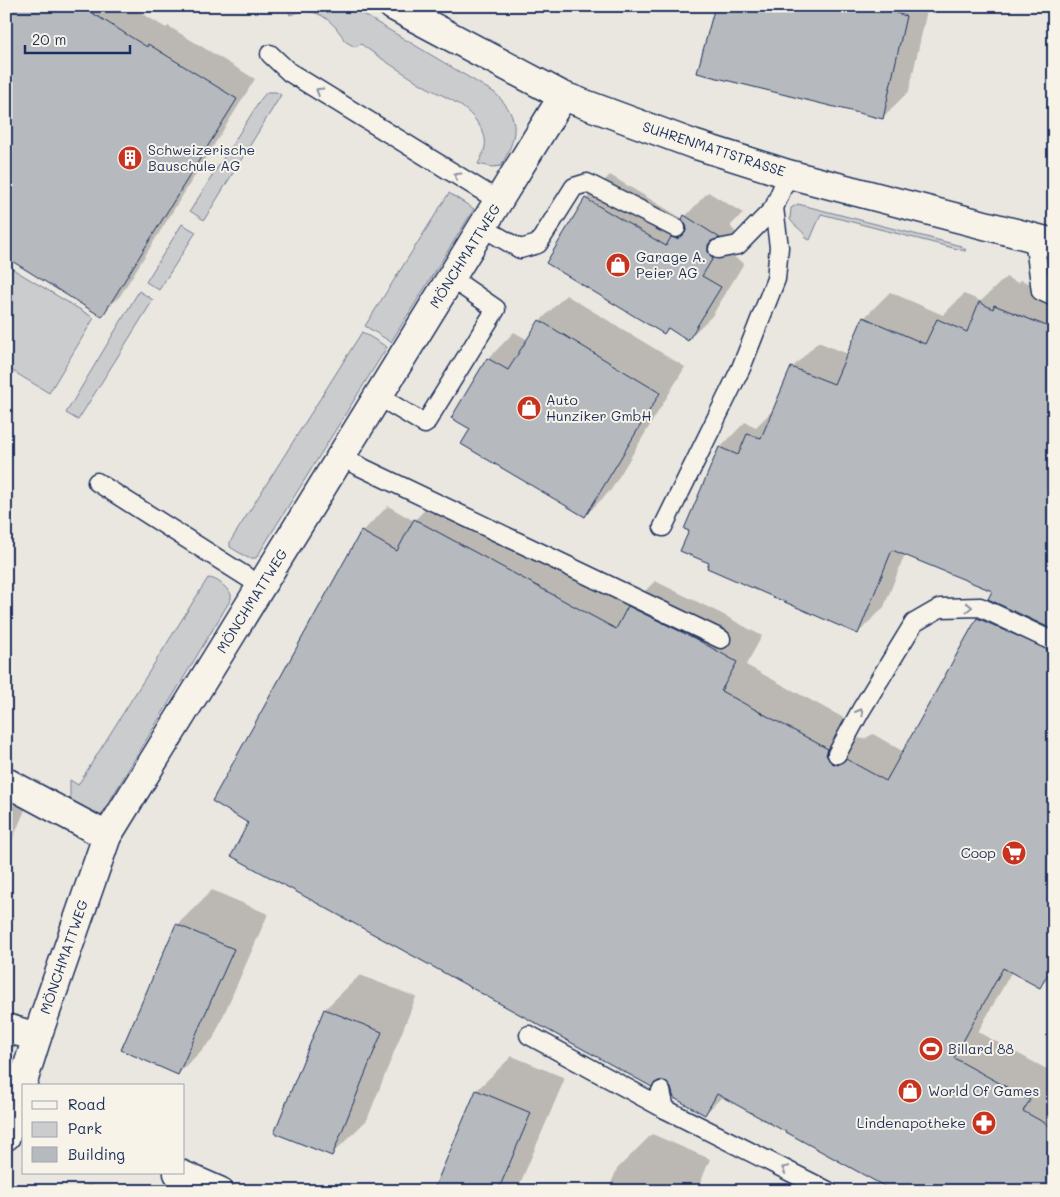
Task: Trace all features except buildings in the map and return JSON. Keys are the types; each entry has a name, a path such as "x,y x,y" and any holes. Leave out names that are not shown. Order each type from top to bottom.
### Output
{"street":[{"name":"SUHRENMATTSTRASSE","path":"393,6 563,96 693,144 788,174 1044,240"},
{"name":"MÖNCHMATTWEG","path":"26,1084 37,1037 107,836 563,96"},
{"path":"6,782 107,836"},
{"path":"6,1028 37,1037"},
{"name":"MÖNCHMATTWEG","path":"6,1136 20,1107"},
{"path":"180,1174 220,1191"}],"lane":[{"path":"270,54 289,72 499,201"},
{"path":"718,249 738,245 774,208 788,174"},
{"path":"482,227 520,249 538,244 574,187 587,183 676,228"},
{"path":"663,527 741,368 776,279 779,246 774,208"},
{"path":"1044,240 1041,291 1054,296"},
{"path":"378,396 425,424 496,309 451,278"},
{"path":"340,457 722,639"},
{"path":"97,482 261,586"},
{"path":"837,754 861,710 914,623 940,608 980,607 1054,642"},
{"path":"529,1035 665,1109 828,1191"},
{"path":"660,1092 665,1109"}],"green space":[{"path":"287,6 349,6 495,93 510,111 514,128 511,146 501,166 493,167 478,164 483,154 484,135 473,117 454,101 431,90 361,44 355,47 347,42 324,17 305,11 290,15"},
{"path":"267,92 276,92 281,95 204,220 190,211"},
{"path":"449,193 474,209 391,342 365,326"},
{"path":"798,204 961,246 966,250 821,214 810,240 806,238 803,232 790,219 791,208"},
{"path":"182,224 196,232 159,290 146,282"},
{"path":"6,265 94,318 49,393 6,367"},
{"path":"139,291 153,300 78,420 66,413"},
{"path":"362,332 387,347 256,558 248,558 230,547 230,542"},
{"path":"208,578 218,581 224,586 231,594 231,599 97,822 70,811 70,780 78,785"}],"place":[{"name":"Schweizerische Bauschule AG","path":"130,158"},
{"name":"Garage A. Peier AG","path":"618,265"},
{"name":"Auto Hunziker GmbH","path":"529,408"},
{"name":"Coop","path":"1014,853"},
{"name":"Billard 88","path":"931,1049"},
{"name":"World Of Games","path":"910,1091"},
{"name":"Lindenapotheke","path":"984,1123"}]}
